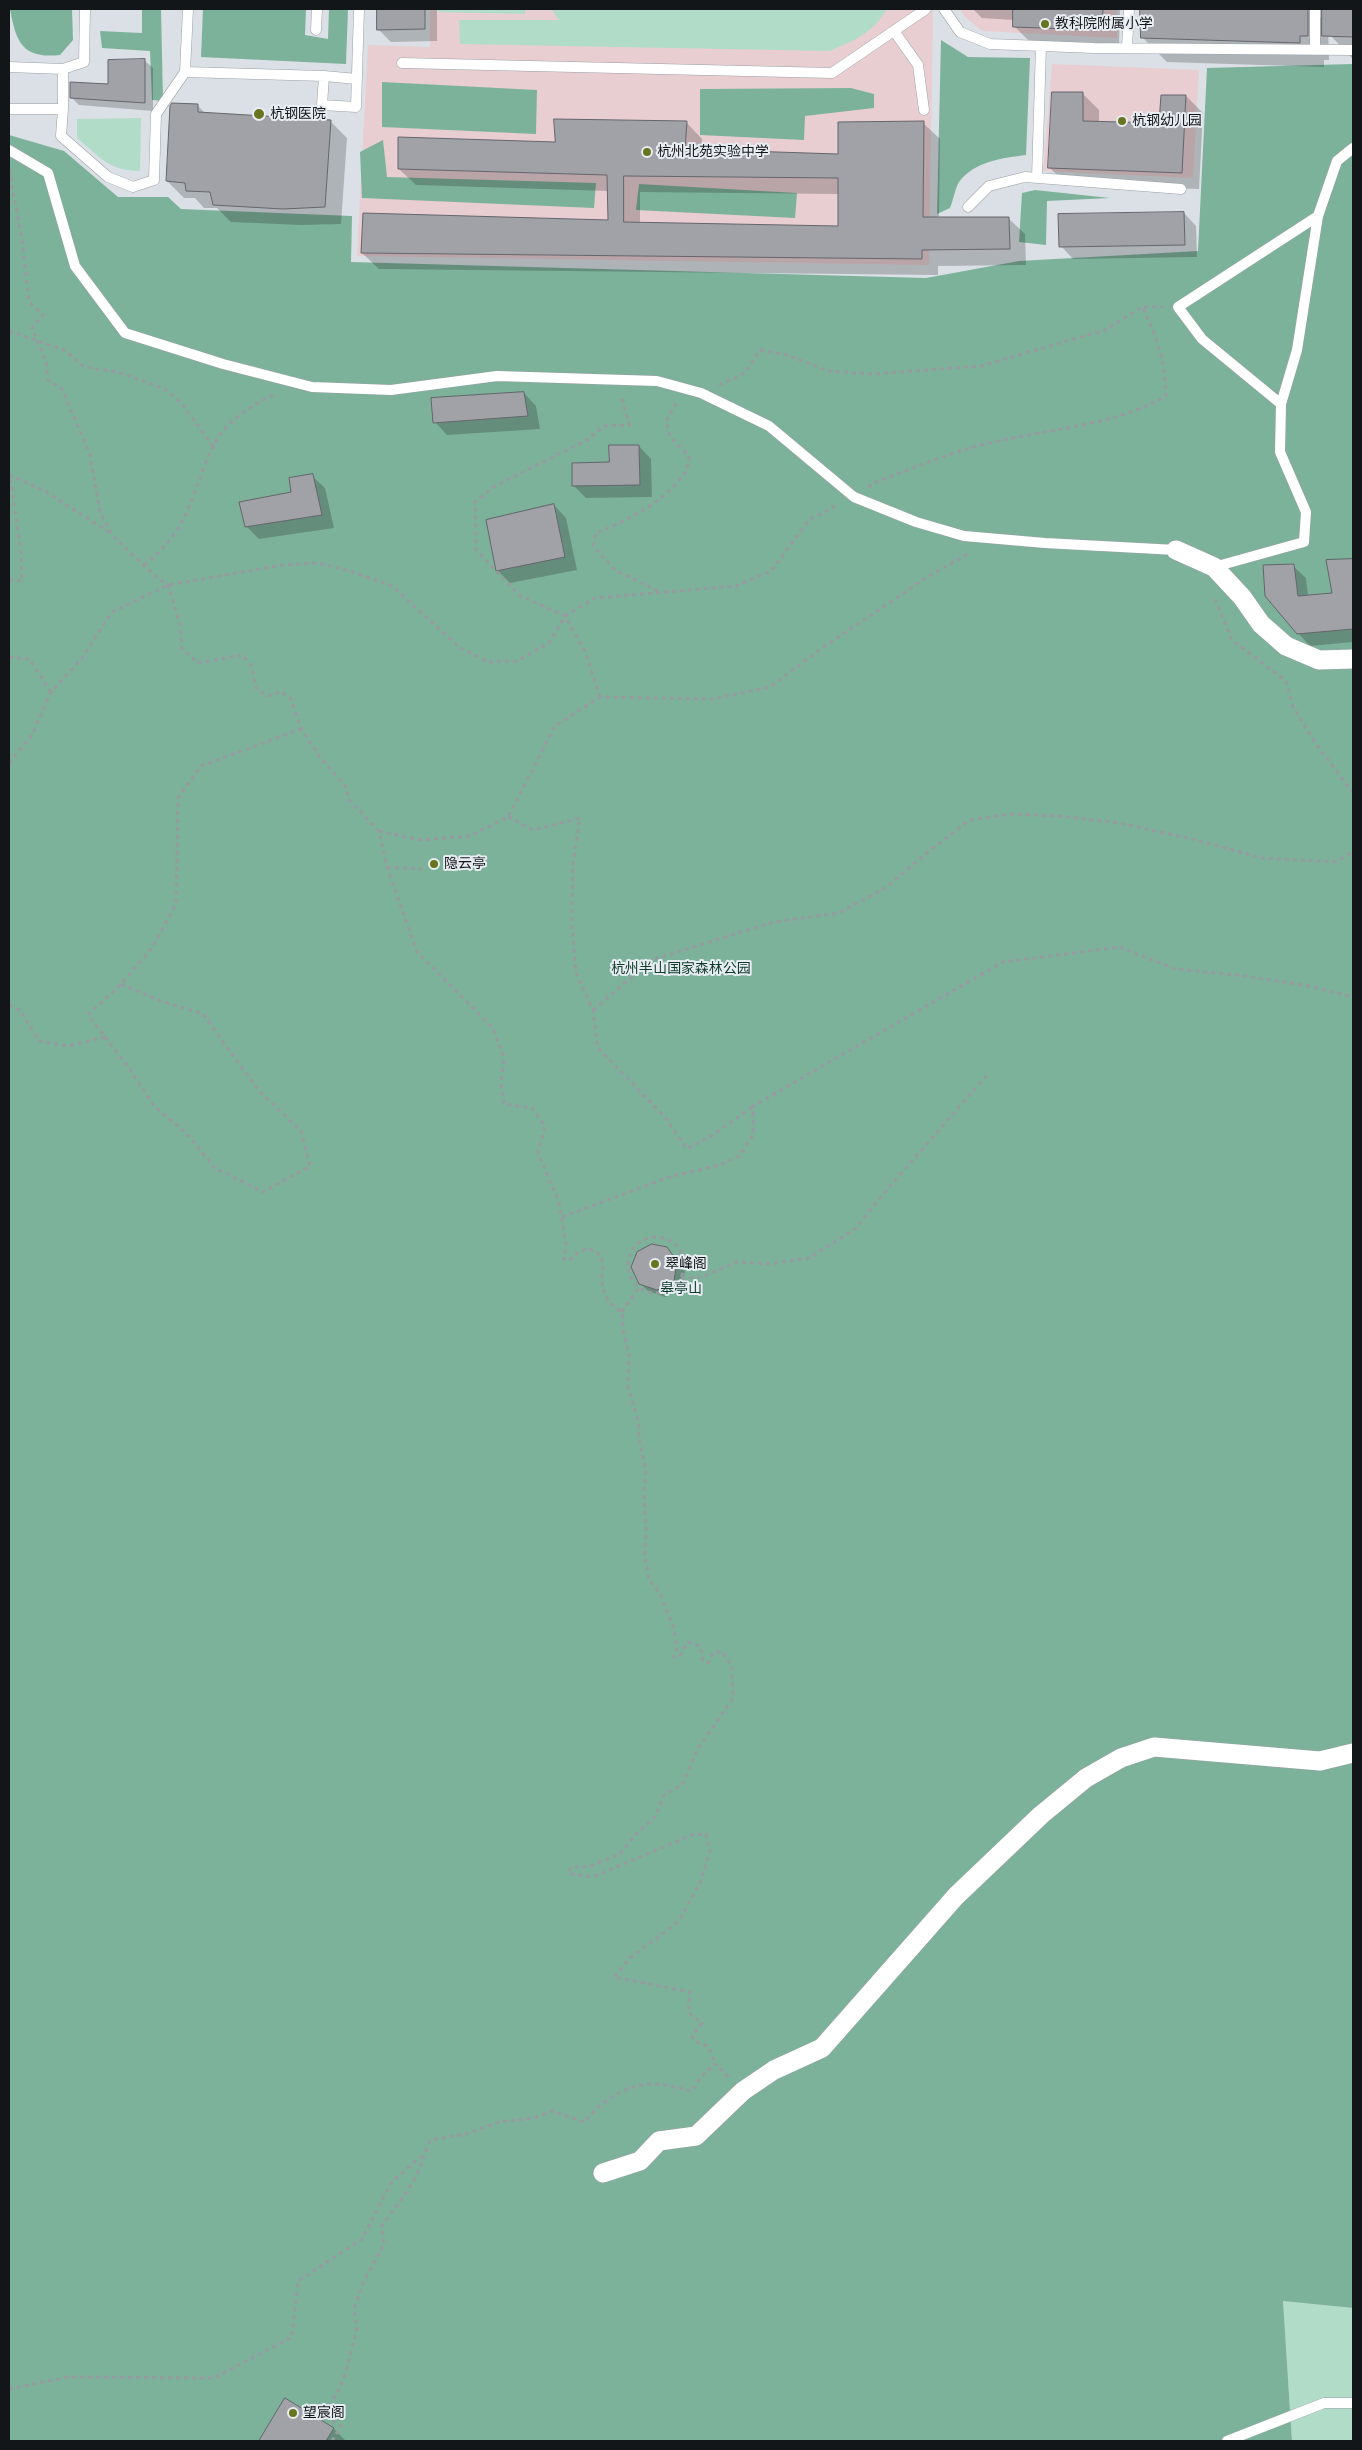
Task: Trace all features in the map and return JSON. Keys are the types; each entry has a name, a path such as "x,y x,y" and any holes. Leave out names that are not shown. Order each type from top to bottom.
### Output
{"street":[{"path":"1176,550 1214,567 1242,597 1261,624 1286,646 1319,660 1353,659"},
{"path":"602,2173 640,2161 659,2141 696,2136 743,2091 774,2070 822,2048 956,1896 1041,1815 1086,1778 1121,1758 1154,1746 1320,1761 1353,1754"}],"lane":[{"path":"9,67 63,69 84,62 84,9"},
{"path":"63,69 61,136 108,177 133,187 154,180 156,114 185,72 188,9"},
{"path":"316,30 317,9"},
{"path":"324,76 322,105 356,107 359,9"},
{"path":"402,63 832,73 926,9"},
{"path":"944,9 960,32 990,44 1126,48 1353,50"},
{"path":"1126,48 1129,9"},
{"path":"1314,50 1315,9"},
{"path":"894,31 918,66 924,110"},
{"path":"1037,178 1041,46"},
{"path":"185,72 324,76 357,79"},
{"path":"9,109 63,109"},
{"path":"1214,567 1304,542 1306,512 1280,452 1281,404 1297,350 1318,216 1337,161 1353,148"},
{"path":"9,150 48,173 75,266 125,333 223,364 312,387 391,390 498,376 657,381 701,393 769,426 854,497 916,522 964,536 1176,550"},
{"path":"968,207 989,186 1025,177 1181,189"},
{"path":"1281,404 1202,339 1178,307 1318,216"},
{"path":"1227,2441 1324,2403 1353,2403"}],"path":[{"path":"9,169 10,186 22,240 29,302 43,315 32,328 46,361 48,380 62,390 90,455 100,512 112,534"},
{"path":"660,592 615,570 593,546 596,533 619,524 661,497 685,473 689,456 670,437 666,421 675,406 745,372 760,350 788,356 827,371 873,374 982,366 1105,330 1142,307 1178,307"},
{"path":"9,763 32,735 51,692 82,658 112,612 168,585 283,565 318,563 350,571 392,586 459,647 488,662 517,661 549,643 565,616 594,598 736,586 771,571 809,520 854,497 876,482 984,444 1052,432 1144,409 1166,396 1165,371 1158,340 1142,307"},
{"path":"9,331 40,344 64,350 84,367 118,372 165,389 182,404 214,447"},
{"path":"600,697 585,651 565,616 519,595 476,550 476,502 495,486 587,440 604,426 629,425 617,380"},
{"path":"144,565 163,550 188,511 206,460 223,431 256,404 298,383"},
{"path":"9,475 43,490 112,534 168,585 180,625 182,649 198,664 242,655 251,665 256,688 268,696 280,692 290,697 301,729 320,757 346,786 350,802 379,831 387,867 417,952 493,1028 504,1058 501,1083 504,1104 532,1108 545,1126 538,1153 559,1202 566,1245 564,1259 568,1261 576,1254 588,1248 597,1252 604,1263 600,1279 610,1305 622,1312"},
{"path":"9,475 21,553 22,581 9,580"},
{"path":"379,831 420,840 470,836 508,817 555,726 600,697 712,699 770,687 822,648 926,578 995,539"},
{"path":"1214,567 1215,602 1232,640 1286,681 1293,707 1316,744 1353,793"},
{"path":"9,657 29,659 51,692"},
{"path":"121,984 161,1001 203,1014 259,1091 300,1131 310,1166 263,1192 215,1168 186,1133 154,1106 129,1068 88,1015 121,984 152,948 176,904 178,798 201,766 301,729"},
{"path":"593,1010 652,960 773,922 839,913 885,888 970,820 1010,814 1060,816 1119,823 1192,839 1262,858 1334,862 1353,852"},
{"path":"508,817 533,830 580,818 573,863 572,925 576,973 593,1010 598,1048 664,1117 687,1150 713,1135 753,1106 1003,962 1120,947 1175,969 1255,977 1309,986 1353,997"},
{"path":"387,867 422,869"},
{"path":"9,1005 20,1010 39,1041 68,1046 106,1037"},
{"path":"682,1278 684,1259 680,1250 665,1238 647,1238 633,1249 629,1257 630,1275 639,1287 649,1292 659,1293 668,1291 682,1278 702,1277 737,1262 768,1264 809,1258 855,1229 989,1073"},
{"path":"562,1217 669,1177 720,1165 739,1156 752,1135 753,1106"},
{"path":"639,1287 622,1312 623,1330 629,1354 628,1387 639,1424 646,1471 644,1489 646,1529 644,1556 649,1580 660,1594 674,1629 677,1647 674,1657 679,1657 688,1642 700,1646 703,1660 708,1663 713,1653 722,1651 732,1666 733,1698 697,1750 682,1784 664,1795 655,1817 635,1835 620,1854 588,1867 572,1867 568,1871 572,1874 593,1877 692,1835 706,1834 710,1850 700,1884 678,1922 630,1958 614,1977 690,1992 688,2012 702,2024 692,2036 694,2041 709,2047 715,2064 743,2091"},
{"path":"332,2441 341,2426 324,2414 340,2388 347,2368 356,2328 354,2309 384,2244 380,2227 419,2171 422,2156 430,2140 466,2134 499,2122 534,2118 552,2111 585,2122 603,2105 625,2089 652,2084 692,2091 701,2077 715,2064"},
{"path":"9,2389 68,2377 214,2378 292,2337 298,2281 362,2239 392,2183 422,2156"}],"shaded area":[{"name":"杭州北苑实验中学","path":"430,9 933,9 929,265 357,256 368,45 430,47"},
{"name":"教科院附属小学","path":"960,9 1117,9 1117,38 982,31 965,17"},
{"name":"杭钢幼儿园","path":"1052,64 1199,70 1193,178 1043,171"}],"green space":[{"path":"10,9 72,9 73,40 60,55 47,56 29,51 18,39"},
{"path":"142,9 161,9 163,101 152,100 150,51 102,48 100,31 142,33"},
{"path":"203,9 306,9 305,35 328,39 329,9 348,9 346,64 201,57"},
{"path":"438,9 525,9 525,14 438,12"},
{"path":"551,9 887,9 869,30 847,44 829,51 460,44 459,20 559,20"},
{"path":"941,40 968,57 1030,58 1026,155 990,162 973,169 959,182 950,208 937,214"},
{"name":"皋亭山","path":"1353,64 1353,2308 1283,2301 1292,2441 9,2441 9,135 64,151 118,197 168,197 181,209 352,216 351,262 926,278 1019,261 1198,251 1207,68"},
{"path":"382,82 537,90 536,134 382,127"},
{"path":"851,88 874,94 874,108 805,116 804,140 700,135 700,89"},
{"path":"141,118 140,171 120,169 113,166 77,138 77,119"},
{"path":"383,140 387,177 596,183 594,208 362,198 360,152"},
{"path":"639,184 797,193 795,218 636,210"},
{"path":"1035,190 1110,198 1047,201 1046,245 1019,242 1022,193"},
{"path":"1283,2301 1353,2308 1353,2441 1292,2441"}],"building":[{"path":"377,9 425,9 425,29 377,30"},
{"path":"1013,9 1103,9 1102,30 1013,27"},
{"path":"1140,9 1308,9 1308,36 1300,36 1300,43 1141,38"},
{"path":"1322,9 1353,9 1353,37 1322,36"},
{"path":"145,59 145,103 70,98 70,82 108,84 108,60"},
{"path":"1052,92 1083,92 1083,121 1159,123 1161,95 1186,95 1182,173 1048,168"},
{"path":"172,103 198,104 198,112 331,120 325,207 283,209 213,205 210,192 186,191 185,183 166,181 170,106"},
{"path":"554,119 687,121 685,149 838,154 838,122 924,121 923,217 1009,217 1010,249 922,250 922,259 361,253 363,213 608,220 607,175 398,169 398,137 555,142","holes":["624,176 838,178 838,226 624,222"]},
{"path":"1184,212 1185,245 1059,247 1058,214"},
{"path":"524,392 528,416 433,423 431,398"},
{"path":"609,445 639,445 640,485 572,486 572,463 609,462"},
{"path":"313,474 322,515 245,527 239,502 291,492 289,478"},
{"path":"554,504 565,557 496,571 486,520"},
{"path":"1353,559 1353,629 1297,634 1265,596 1263,565 1294,564 1298,596 1332,593 1326,560"},
{"name":"翠峰阁","path":"652,1244 667,1247 677,1261 674,1281 657,1290 639,1284 631,1267 637,1252"},
{"name":"望宸阁","path":"285,2398 334,2428 326,2441 259,2441"}],"place":[{"name":"教科院附属小学","path":"1045,24"},
{"name":"杭钢医院","path":"259,114"},
{"name":"杭钢幼儿园","path":"1122,121"},
{"name":"杭州北苑实验中学","path":"647,152"},
{"name":"隐云亭","path":"434,864"},
{"name":"翠峰阁","path":"655,1264"},
{"name":"望宸阁","path":"293,2413"}],"park label":[{"name":"杭州半山国家森林公园","path":"681,969"}]}
